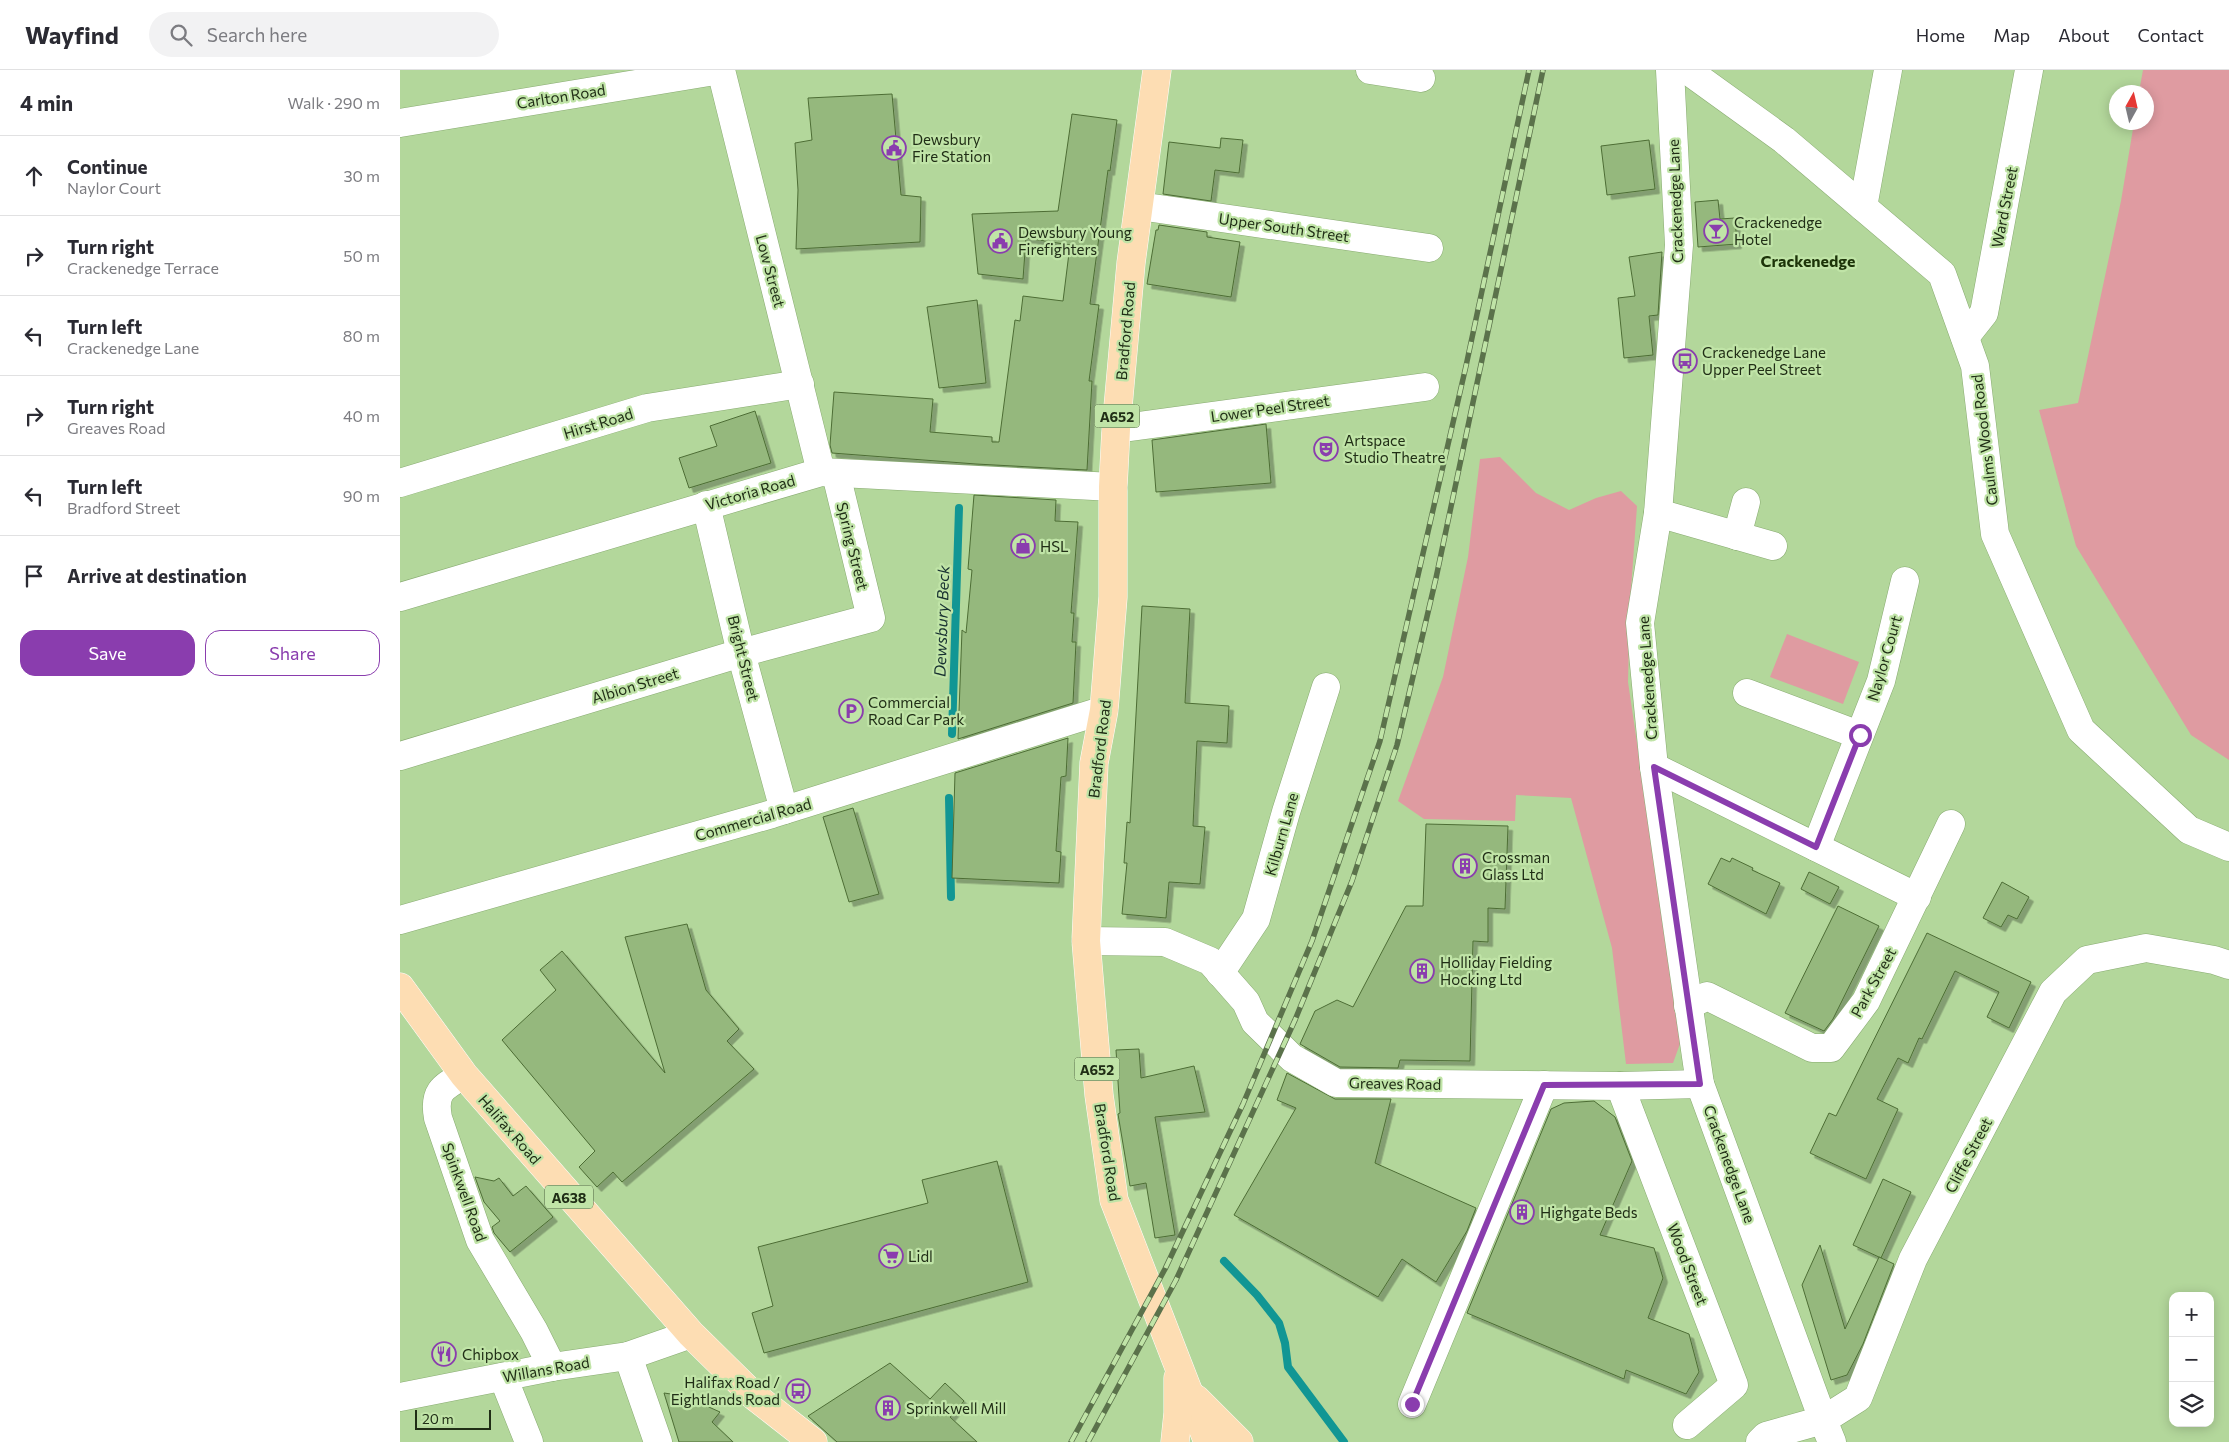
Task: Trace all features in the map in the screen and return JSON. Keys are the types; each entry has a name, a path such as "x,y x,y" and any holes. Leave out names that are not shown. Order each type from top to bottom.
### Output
{"main road":[{"name":"Bradford Road","path":"1157,70 1131,263 1116,429 1113,487 1113,597 1104,710 1094,763 1086,941 1099,1095 1114,1200 1178,1362 1184,1404 1208,1442"},
{"name":"Halifax Road","path":"400,987 464,1075 690,1334 753,1395 813,1442"},
{"name":"Halifax Road","path":"753,1395 790,1442"},
{"path":"1175,1442 1184,1404"},
{"path":"1184,1404 1184,1442"},
{"path":"1184,1404 1239,1442"}],"street":[{"name":"Carlton Road","path":"400,123 721,70"},
{"name":"Low Street","path":"721,70 800,384 828,473"},
{"path":"1370,70 1421,78"},
{"name":"Crackenedge Lane","path":"1670,70 1679,245 1658,513 1640,623 1654,767 1700,1084 1827,1431"},
{"name":"Caulms Wood Road","path":"1687,70 1784,140 1942,274 1975,366 1994,534 2081,730 2189,830 2229,847"},
{"path":"1863,207 1888,70"},
{"name":"Ward Street","path":"1964,336 1984,313 2030,70"},
{"name":"Upper South Street","path":"1139,206 1429,248"},
{"name":"Hirst Road","path":"400,483 647,408 800,384"},
{"name":"Lower Peel Street","path":"1116,429 1425,387"},
{"name":"Victoria Road","path":"400,597 706,505 828,473 1113,487"},
{"name":"Spring Street","path":"828,473 871,618"},
{"path":"1737,536 1746,502"},
{"name":"Bright Street","path":"706,505 741,653 784,810"},
{"path":"1658,513 1773,546"},
{"name":"Naylor Court","path":"1816,847 1881,681 1905,581"},
{"name":"Albion Street","path":"400,756 741,653 871,618"},
{"name":"Kilburn Lane","path":"1220,973 1256,919 1286,812 1326,687"},
{"path":"1747,693 1860,735"},
{"name":"Commercial Road","path":"400,920 784,810 1104,710"},
{"path":"1654,767 1917,897"},
{"name":"Park Street","path":"1688,1006 1706,996 1812,1048 1831,1048 1866,1001 1951,824"},
{"name":"Greaves Road","path":"1086,941 1165,942 1210,961 1246,1002 1255,1022 1292,1058 1336,1083 1620,1086 1700,1084"},
{"name":"Cliffe Street","path":"1760,1442 1766,1436 1827,1431 1858,1398 1913,1259 2053,992 2087,960 2146,948 2214,960 2229,965"},
{"name":"Spinkwell Road","path":"464,1075 443,1086 435,1103 438,1118 480,1240 534,1331 552,1367"},
{"path":"1412,1404 1544,1085"},
{"name":"Wood Street","path":"1620,1086 1734,1385 1687,1425"},
{"name":"Willans Road","path":"400,1397 552,1367 628,1356 690,1334"},
{"path":"628,1356 658,1442"},
{"path":"503,1377 529,1442"}],"shaded area":[{"path":"2143,70 2229,70 2229,760 2191,735 2076,546 2039,410 2078,403 2121,201 2133,130 2154,130 2154,85 2140,85"},
{"path":"1500,457 1536,493 1569,510 1596,498 1621,491 1637,506 1630,603 1628,682 1681,1041 1673,1063 1626,1064 1612,948 1571,798 1516,795 1515,821 1424,819 1398,801 1443,677 1468,557 1480,459"},
{"path":"1787,634 1859,662 1843,704 1770,677"}],"building":[{"path":"892,94 901,195 921,197 920,242 796,249 798,190 795,143 812,140 808,98"},
{"path":"1072,114 1117,120 1110,171 1108,170 1090,304 1099,305 1089,381 1092,381 1087,470 832,453 830,445 834,392 933,399 930,432 992,437 992,442 999,442 1015,320 1020,321 1023,296 1063,301 1070,245 1026,238 1023,279 978,274 972,214 1058,211"},
{"path":"1221,138 1243,140 1239,173 1215,170 1211,201 1163,194 1169,142 1220,148"},
{"path":"1649,140 1655,189 1607,195 1601,146"},
{"name":"Crackenedge Hotel","path":"1718,200 1720,219 1735,218 1737,244 1698,247 1695,202"},
{"path":"1159,225 1207,232 1207,237 1240,242 1231,297 1147,284 1156,230 1158,230"},
{"path":"1662,252 1658,315 1649,316 1653,355 1624,358 1618,298 1635,296 1629,257"},
{"path":"977,300 986,383 939,388 927,307"},
{"path":"755,411 771,463 689,488 679,458 717,446 710,426"},
{"path":"1266,424 1271,483 1156,492 1152,440"},
{"path":"974,495 1056,500 1055,521 1078,522 1071,613 1074,613 1072,642 1076,642 1073,703 958,739 962,630 966,633 972,570 968,569"},
{"path":"1142,606 1190,609 1185,703 1229,706 1227,743 1197,741 1193,826 1205,827 1200,884 1169,882 1166,918 1122,914 1127,863 1124,863 1127,822 1130,823"},
{"path":"1068,738 1066,776 1061,777 1056,851 1061,852 1059,883 952,878 955,773"},
{"path":"853,808 879,894 849,902 823,817"},
{"name":"Holliday Fielding Hocking Ltd","path":"1426,824 1508,826 1505,909 1488,908 1488,942 1473,941 1470,1061 1400,1060 1398,1068 1340,1067 1300,1044 1315,1011 1337,1000 1353,1007 1406,906 1423,906"},
{"path":"1721,858 1730,862 1732,858 1780,883 1766,914 1708,884"},
{"path":"1809,872 1839,887 1830,904 1801,889"},
{"path":"2002,882 2029,897 2017,919 2008,915 2001,927 1983,918"},
{"path":"1838,906 1879,926 1833,1019 1824,1031 1785,1013"},
{"path":"687,924 706,990 739,1029 727,1041 754,1069 622,1182 613,1172 597,1187 579,1167 595,1151 502,1040 556,990 540,970 562,951 665,1073 625,937"},
{"path":"1927,933 2031,982 2009,1028 1987,1017 1999,992 1955,971 1922,1039 1919,1038 1908,1063 1898,1058 1877,1099 1898,1109 1866,1179 1810,1153 1829,1113 1836,1116"},
{"path":"1139,1049 1141,1078 1194,1066 1205,1112 1155,1117 1175,1235 1155,1238 1146,1183 1130,1186 1118,1114 1120,1113 1116,1050"},
{"path":"1287,1073 1335,1099 1391,1099 1375,1163 1476,1208 1467,1231 1436,1282 1402,1259 1378,1297 1234,1215 1296,1108 1277,1100"},
{"path":"1594,1101 1615,1117 1632,1161 1600,1235 1654,1248 1663,1278 1648,1318 1689,1334 1699,1372 1686,1394 1626,1370 1624,1379 1467,1313 1551,1109 1564,1103"},
{"name":"Lidl","path":"997,1161 1028,1282 764,1353 752,1313 773,1306 758,1247 928,1203 922,1180"},
{"path":"475,1177 494,1181 499,1178 513,1196 526,1186 553,1217 510,1252 494,1233 492,1227 500,1221 484,1202"},
{"path":"1883,1179 1911,1192 1881,1258 1853,1245"},
{"path":"1820,1245 1845,1329 1879,1257 1894,1264 1863,1344 1847,1375 1831,1380 1802,1285"},
{"name":"Sprinkwell Mill","path":"890,1363 930,1399 945,1383 964,1401 950,1417 977,1442 837,1442 808,1416"},
{"path":"664,1393 684,1396 720,1412 712,1422 733,1442 679,1442"}],"waterway":[{"name":"Dewsbury Beck","path":"952,734 959,508"},
{"name":"Dewsbury Beck","path":"949,798 951,897"},
{"name":"Dewsbury Beck","path":"1224,1261 1257,1295 1279,1323 1285,1343 1288,1367 1344,1442"}],"railway":[{"path":"1071,1442 1165,1269 1243,1104 1312,941 1380,741 1466,366 1529,70"},
{"path":"1088,1442 1176,1280 1295,1020 1352,881 1397,745 1436,578 1543,70"}],"place":[{"name":"Dewsbury Fire Station","path":"894,148"},
{"name":"Crackenedge Hotel","path":"1716,231"},
{"name":"Dewsbury Young Firefighters","path":"1000,241"},
{"name":"Crackenedge Lane Upper Peel Street","path":"1685,361"},
{"name":"Artspace Studio Theatre","path":"1326,449"},
{"name":"HSL","path":"1023,546"},
{"name":"Commercial Road Car Park","path":"851,711"},
{"name":"Crossman Glass Ltd","path":"1465,866"},
{"name":"Holliday Fielding Hocking Ltd","path":"1422,971"},
{"name":"Highgate Beds","path":"1522,1212"},
{"name":"Lidl","path":"891,1256"},
{"name":"Chipbox","path":"444,1354"},
{"name":"Halifax Road / Eightlands Road","path":"798,1391"},
{"name":"Sprinkwell Mill","path":"888,1408"}],"district":[{"name":"Crackenedge","path":"1808,260"}],"route":[{"path":"1412,1404 1544,1085 1700,1084 1654,767 1816,847 1860,735"}]}
